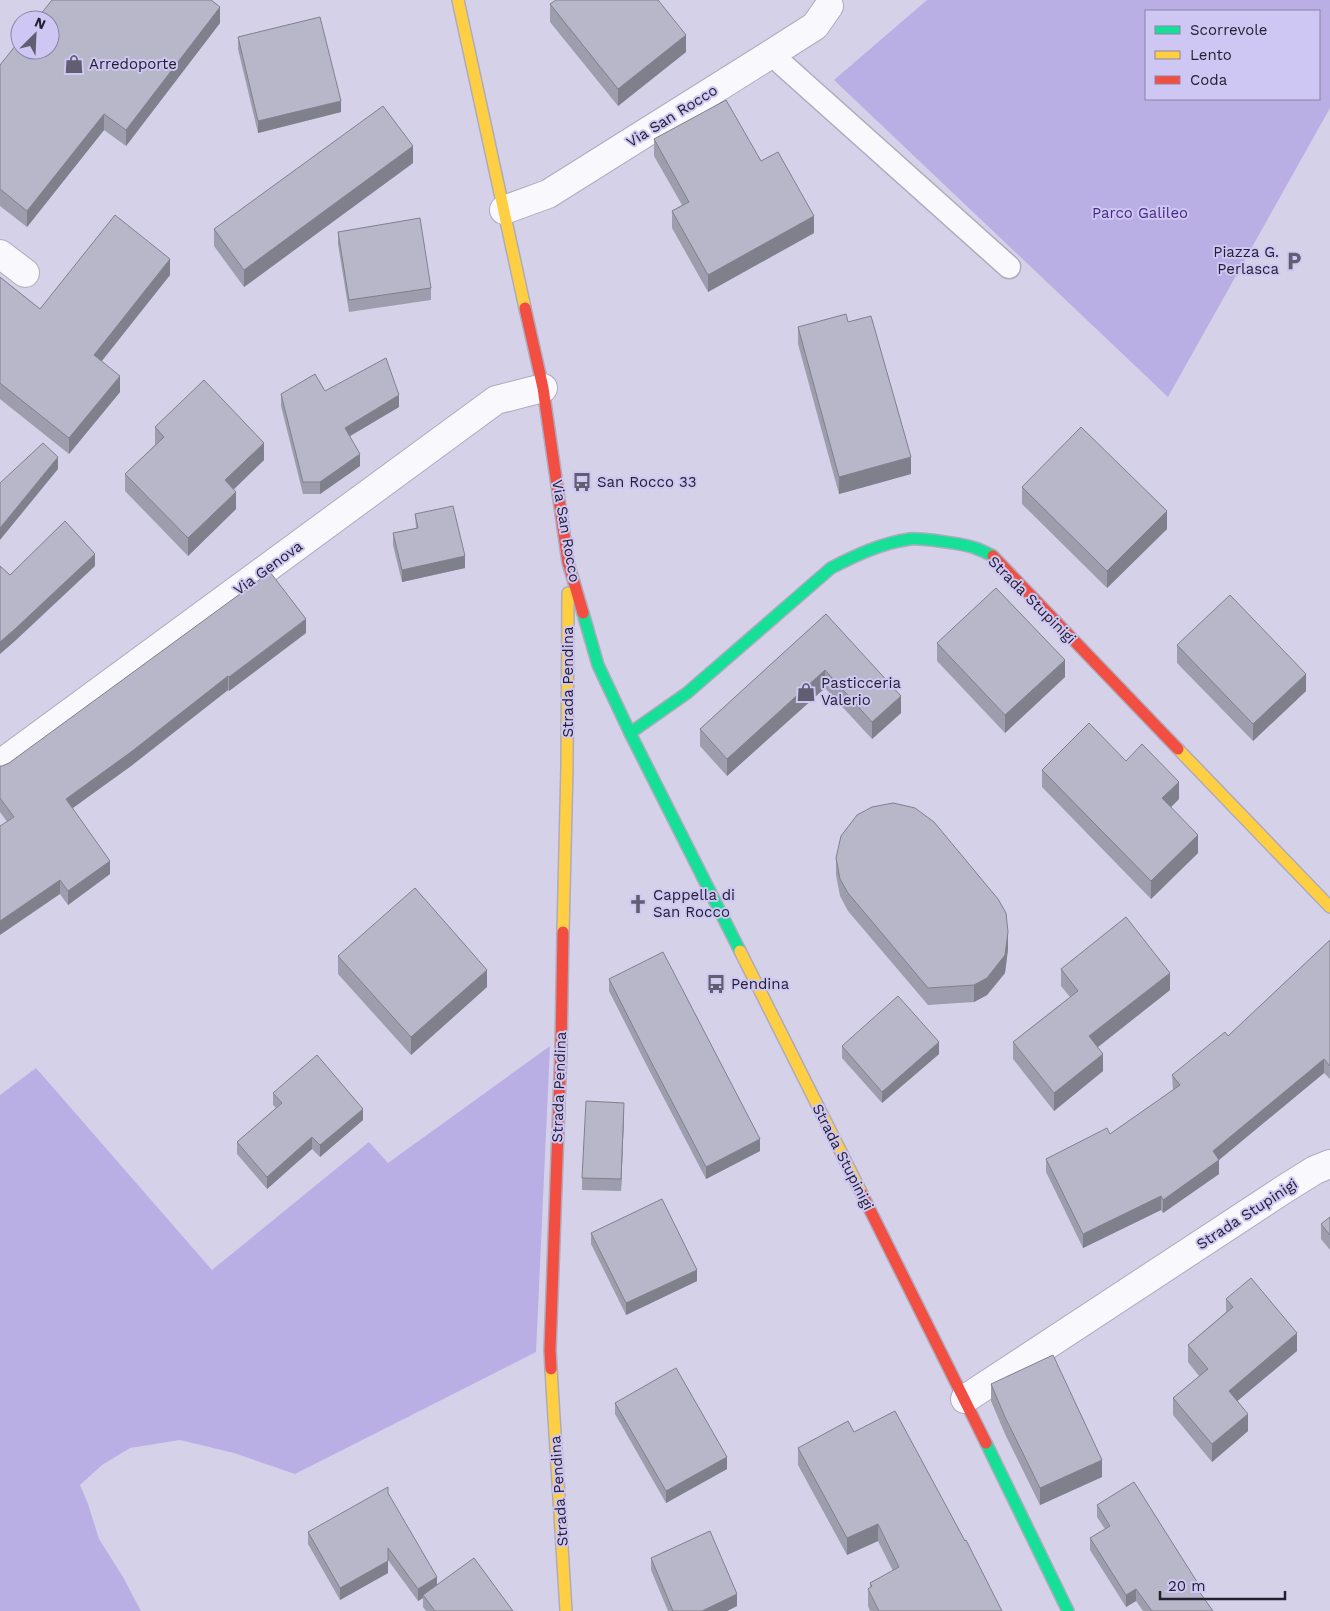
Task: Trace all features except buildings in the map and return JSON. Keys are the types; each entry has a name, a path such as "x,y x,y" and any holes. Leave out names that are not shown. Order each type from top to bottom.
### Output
{"street":[{"name":"Via San Rocco","path":"458,0 543,388 568,562 598,665 630,733 722,915"},
{"name":"Via San Rocco","path":"504,210 548,194 816,26 829,6"},
{"path":"0,254 25,273"},
{"name":"Via Genova","path":"0,764 496,400 543,388"},
{"name":"Strada Stupinigi","path":"630,733 687,693 823,574 839,563 870,550 912,539 974,547 994,557 1330,907"},
{"name":"Strada Pendina","path":"566,1611 550,1350 564,932 568,562"},
{"name":"Strada Stupinigi","path":"722,915 965,1399 1068,1611"},
{"name":"Strada Stupinigi","path":"965,1399 1286,1188 1315,1170 1330,1164"}],"lane":[{"path":"771,54 1009,267"}],"green space":[{"name":"Parco Galileo","path":"927,0 1330,0 1330,108 1168,397 834,80"},
{"path":"550,1046 536,1352 295,1474 234,1453 180,1440 130,1448 102,1465 80,1485 99,1539 123,1577 141,1611 0,1611 0,1095 36,1068 212,1270 369,1142 388,1163"}],"traffic: fast":[{"path":"630,733 687,693 831,568 840,563 879,547 910,539 933,540 962,545 993,556"},
{"path":"583,613 598,665 630,733 740,951"},
{"path":"986,1443 1068,1611"}],"traffic: slow":[{"path":"458,0 525,308"},
{"path":"563,932 567,767 568,593"},
{"path":"1178,749 1330,907"},
{"path":"740,951 862,1194"},
{"path":"551,1369 566,1611"}],"traffic: jam":[{"path":"525,308 543,388 568,562 583,613"},
{"path":"993,556 1178,749"},
{"path":"551,1369 550,1350 561,1048 563,932"},
{"path":"862,1194 986,1443"}],"place":[{"name":"Arredoporte","path":"74,64"},
{"name":"Piazza G. Perlasca","path":"1294,261"},
{"name":"San Rocco 33","path":"582,482"},
{"name":"Pasticceria Valerio","path":"806,692"},
{"name":"Cappella di San Rocco","path":"638,904"},
{"name":"Pendina","path":"716,984"}]}
